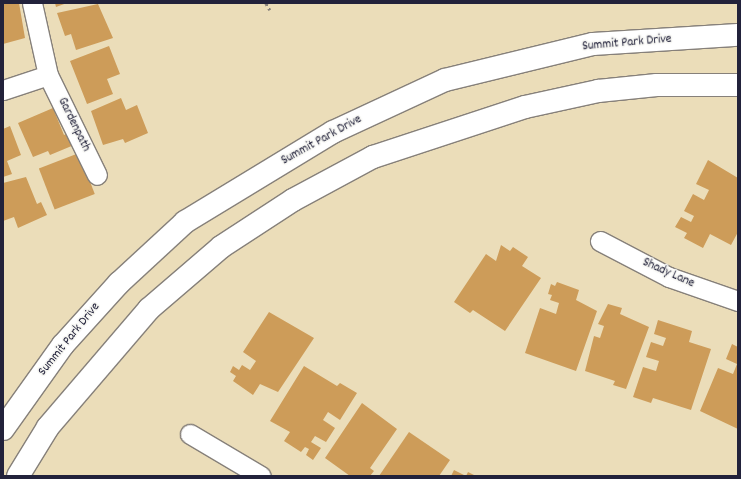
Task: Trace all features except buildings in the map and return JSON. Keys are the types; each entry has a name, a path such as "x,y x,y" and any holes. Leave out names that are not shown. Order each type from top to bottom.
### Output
{"street":[{"name":"Gardenpath","path":"32,3 48,75 97,175"},
{"name":"Summit Park Drive","path":"3,429 62,345 119,283 185,222 333,132 445,80 592,44 738,35"},
{"path":"3,90 48,75"},
{"path":"18,476 48,427 149,309 221,247 294,200 373,157 525,107 598,91 657,85 738,85"},
{"name":"Shady Lane","path":"600,241 669,277 738,301"},
{"path":"190,434 260,476"}],"path":[{"path":"266,3 270,10"}]}
